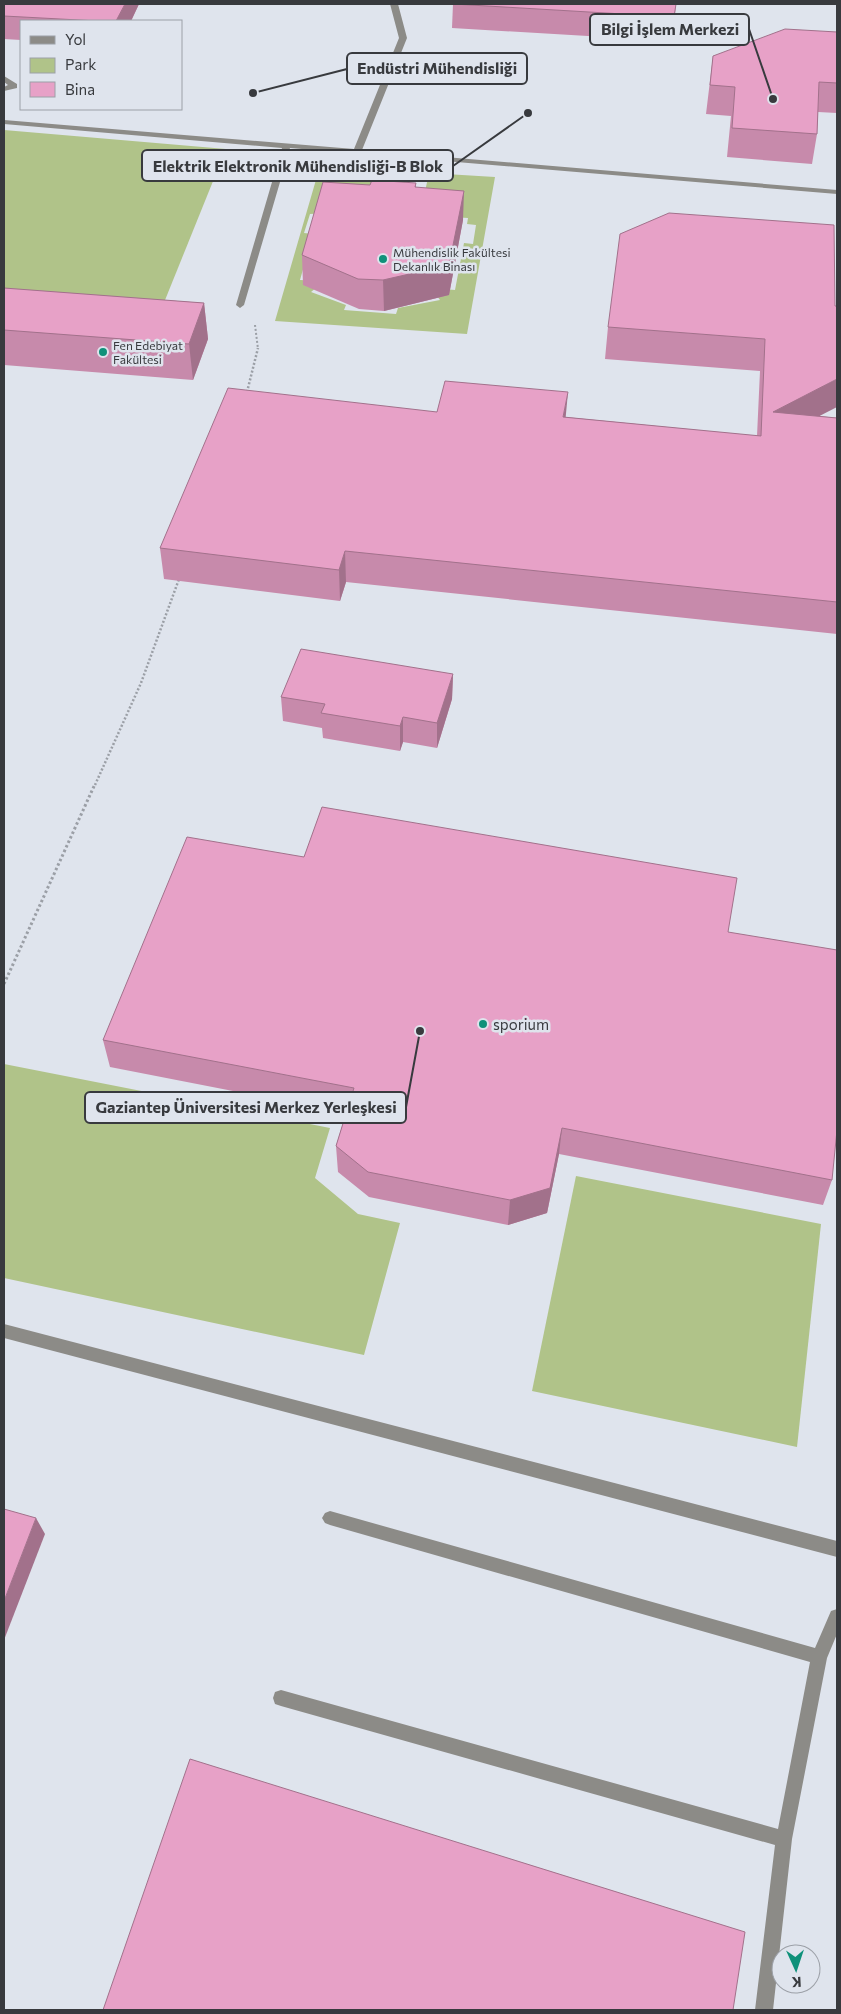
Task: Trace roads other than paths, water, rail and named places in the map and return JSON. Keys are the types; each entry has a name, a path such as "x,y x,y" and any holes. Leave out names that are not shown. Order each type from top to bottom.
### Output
{"street":[{"path":"357,151 403,38 394,4"},
{"path":"4,78 14,86 4,89"},
{"path":"4,122 837,192"},
{"path":"240,305 287,145"},
{"path":"4,1331 837,1549"},
{"path":"330,1518 819,1657"},
{"path":"764,2010 784,1839 819,1657 837,1617"},
{"path":"281,1698 784,1839"}],"place":[{"name":"Endüstri Mühendisliği","path":"253,93"},
{"name":"Bilgi İşlem Merkezi","path":"773,99"},
{"name":"Elektrik Elektronik Mühendisliği-B Blok","path":"528,113"},
{"name":"Mühendislik Fakültesi Dekanlık Binası","path":"383,259"},
{"name":"Fen Edebiyat Fakültesi","path":"103,352"},
{"name":"sporium","path":"483,1024"},
{"name":"Gaziantep Üniversitesi Merkez Yerleşkesi","path":"420,1031"}]}
